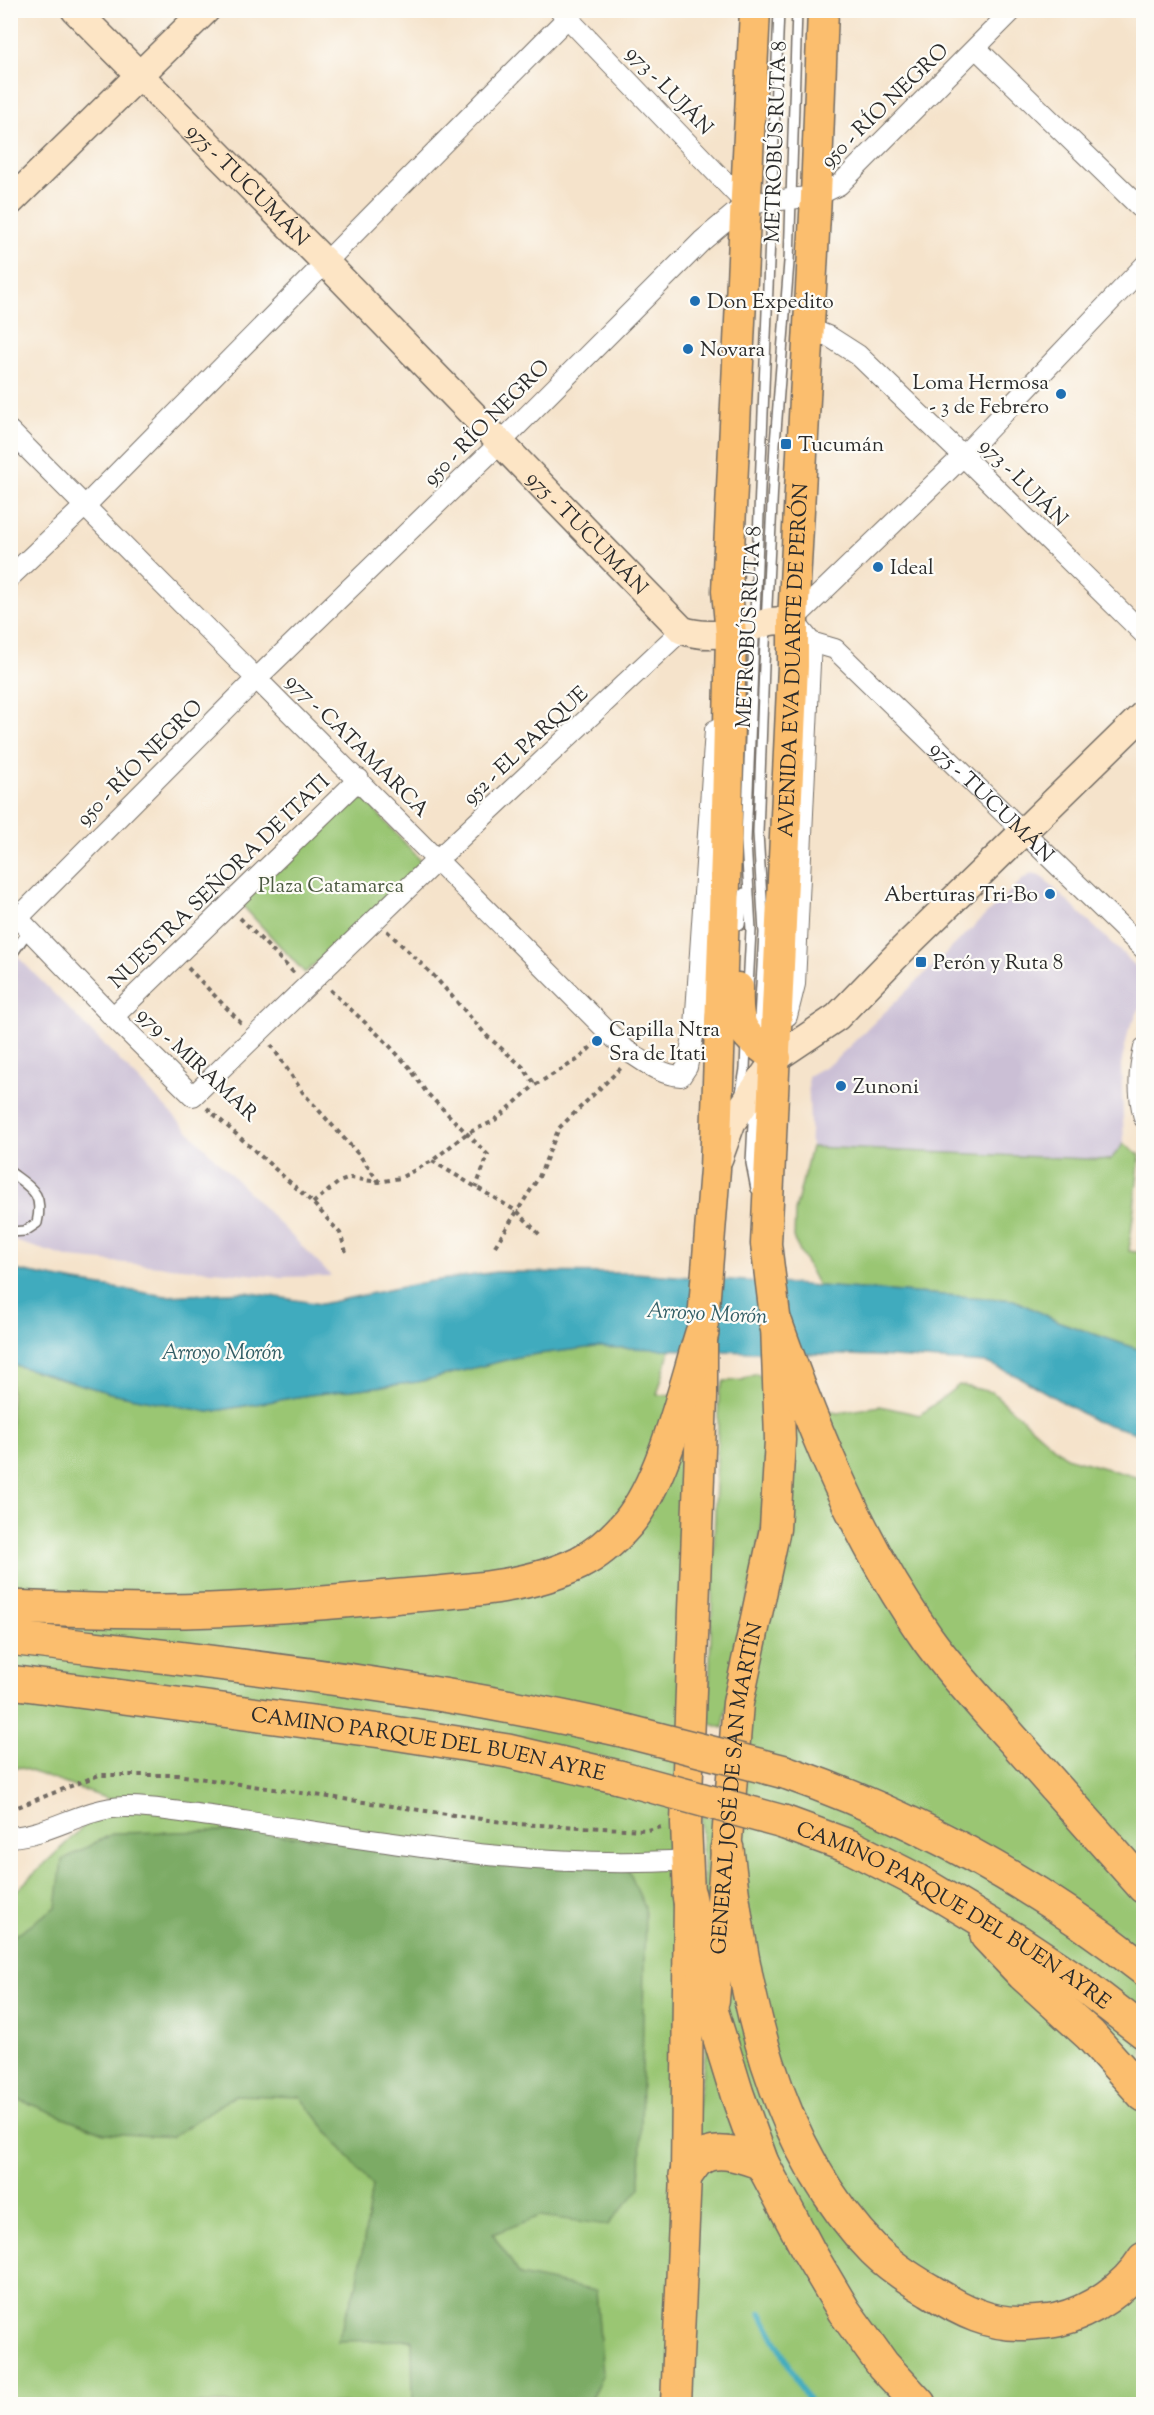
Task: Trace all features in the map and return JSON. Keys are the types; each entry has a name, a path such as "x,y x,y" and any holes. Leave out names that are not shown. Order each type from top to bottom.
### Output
{"highway":[{"path":"776,1324 791,1400 880,1564 927,1639 1143,1887"},
{"path":"10,1607 163,1611 290,1606 504,1584 548,1574 580,1563 603,1547 629,1522 648,1491 666,1447 693,1396 702,1333"},
{"path":"10,1638 238,1665 458,1697 544,1712 785,1772 826,1786 902,1819 999,1870 1093,1930 1143,1969"},
{"name":"CAMINO PARQUE DEL BUEN AYRE","path":"10,1682 415,1737 508,1752 619,1778 783,1822 851,1847 914,1879 1019,1942 1079,1982 1143,2032"},
{"path":"727,1849 734,1912 755,2012 787,2115 808,2159 830,2194 851,2224 876,2252 908,2277 972,2315 992,2321 1022,2324 1057,2320 1090,2307 1134,2274 1143,2259"},
{"path":"689,1895 712,2013 737,2094 762,2163 809,2252 844,2311 883,2365 919,2404"},
{"path":"958,1907 1023,1974 1090,2035 1143,2095"},
{"path":"686,2175 699,2159 718,2153 736,2155 762,2163"}],"main road":[{"name":"AVENIDA EVA DUARTE DE PERÓN","path":"702,1333 716,1169 736,863 771,629 808,328 781,199 754,10"},
{"name":"AVENIDA EVA DUARTE DE PERÓN","path":"776,1324 766,1244 768,1170 758,1058 793,666 771,629 727,591 781,199 823,10"},
{"path":"736,863 740,925 737,1006 740,1023 758,1058"},
{"name":"GENERAL JOSÉ DE SAN MARTÍN","path":"676,2404 686,2175 689,1895 686,1823 693,1396"},
{"name":"GENERAL JOSÉ DE SAN MARTÍN","path":"686,2175 712,2013 738,1703 766,1582 775,1529 780,1440 791,1400"}],"street":[{"name":"975 - TUCUMÁN","path":"75,10 325,262 682,630 691,633 771,629 835,649 1025,831 1143,949"},
{"path":"10,202 206,10"},
{"name":"950 - RÍO NEGRO","path":"19,919 257,678 501,442 702,241 781,199 839,184 1013,10"},
{"path":"10,577 85,506 567,13"},
{"name":"973 - LUJÁN","path":"567,13 781,199"},
{"path":"976,48 1143,211"},
{"path":"771,629 963,456 1143,266"},
{"name":"973 - LUJÁN","path":"808,328 830,337 858,355 1143,634"},
{"name":"977 - CATAMARCA","path":"10,430 626,1050 660,1072 681,1076"},
{"name":"AVENIDA EVA DUARTE DE PERÓN","path":"681,1076 687,1066 695,1027 718,684 771,629"},
{"name":"952 - EL PARQUE","path":"193,1096 438,859 682,630"},
{"path":"716,1169 758,1058 837,1017 905,946 1143,714"},
{"name":"NUESTRA SEÑORA DE ITATI","path":"113,1017 359,779"},
{"name":"979 - MIRAMAR","path":"19,919 193,1096"},
{"path":"1142,1110 1140,1063 1143,1048"},
{"path":"10,1837 50,1828 83,1814 123,1807 170,1810 435,1850 586,1863 637,1864 686,1860"}],"lane":[{"name":"METROBÚS RUTA 8","path":"771,629 775,444 789,262 781,199 778,10"},
{"name":"METROBÚS RUTA 8","path":"781,199 795,84 797,10"},
{"path":"795,84 803,10"},
{"path":"736,863 751,930 758,1058 745,1069 736,1115"},
{"path":"10,957 19,919"},
{"path":"10,1172 36,1192 41,1207 37,1223 25,1232 10,1232"}],"path":[{"path":"228,906 312,982 385,1041 410,1068 426,1092 488,1155 476,1187"},
{"path":"375,920 434,976 487,1036 523,1067 535,1085"},
{"path":"177,956 258,1033 304,1094 360,1156 379,1182"},
{"path":"313,1203 339,1182 350,1178 379,1182 400,1178 432,1161 466,1134 494,1120 535,1085 579,1059 607,1031"},
{"path":"495,1246 539,1177 559,1128 620,1070 626,1050"},
{"name":"979 - MIRAMAR","path":"193,1096 313,1203 340,1233 347,1255"},
{"path":"432,1161 518,1212 540,1236"},
{"path":"10,1810 99,1775 128,1773 177,1775 516,1824 646,1830 686,1823"}],"shaded area":[{"path":"1032,873 1040,875 1143,973 1143,1002 1129,1029 1121,1065 1124,1144 1111,1160 811,1147 808,1076 833,1062 1023,879"},
{"path":"10,949 331,1276 281,1277 70,1258 11,1240"}],"green space":[{"name":"Plaza Catamarca","path":"359,793 423,863 305,973 241,904"},
{"path":"1124,1144 1140,1155 1129,1251 1143,1253 1143,1351 1057,1321 1014,1300 818,1286 794,1240 795,1211 811,1147 1110,1160"},
{"path":"595,1347 670,1349 657,1395 683,1394 702,1397 687,2169 712,2013 779,1401 838,1413 880,1406 920,1415 959,1385 992,1392 1066,1457 1143,1479 1143,2404 11,2404 11,1896 111,1800 19,1767 11,1771 11,1364 110,1393 209,1412 309,1395 418,1382 522,1356"},
{"path":"756,1374 763,1378 767,1422 765,1512 723,1728 708,1723 719,1392 724,1381 742,1380"},
{"path":"701,1815 719,1820 716,1894 704,1906"},
{"path":"224,1831 533,1856 624,1860 645,1908 640,2188 608,2225 540,2216 493,2234 520,2275 596,2291 603,2374 588,2404 413,2404 412,2340 337,2341 358,2280 372,2186 300,2097 235,2095 172,2137 104,2133 15,2098 11,2094 11,1938 56,1907 62,1860 114,1833"}],"water":[{"name":"Arroyo Morón","path":"10,1269 166,1296 246,1292 321,1304 426,1282 496,1272 635,1273 1014,1300 1057,1321 1143,1351 1143,1435 1095,1421 1019,1377 987,1363 877,1356 595,1347 522,1356 418,1382 309,1395 209,1412 110,1393 11,1364"}],"waterway":[{"path":"761,2313 810,2404"}],"place":[{"name":"Don Expedito","path":"695,301"},
{"name":"Novara","path":"688,349"},
{"name":"Loma Hermosa - 3 de Febrero","path":"1061,394"},
{"name":"Tucumán","path":"786,444"},
{"name":"Ideal","path":"878,567"},
{"name":"Aberturas Tri-Bo","path":"1050,894"},
{"name":"Perón y Ruta 8","path":"921,962"},
{"name":"Capilla Ntra Sra de Itati","path":"597,1041"},
{"name":"Zunoni","path":"841,1086"}]}
